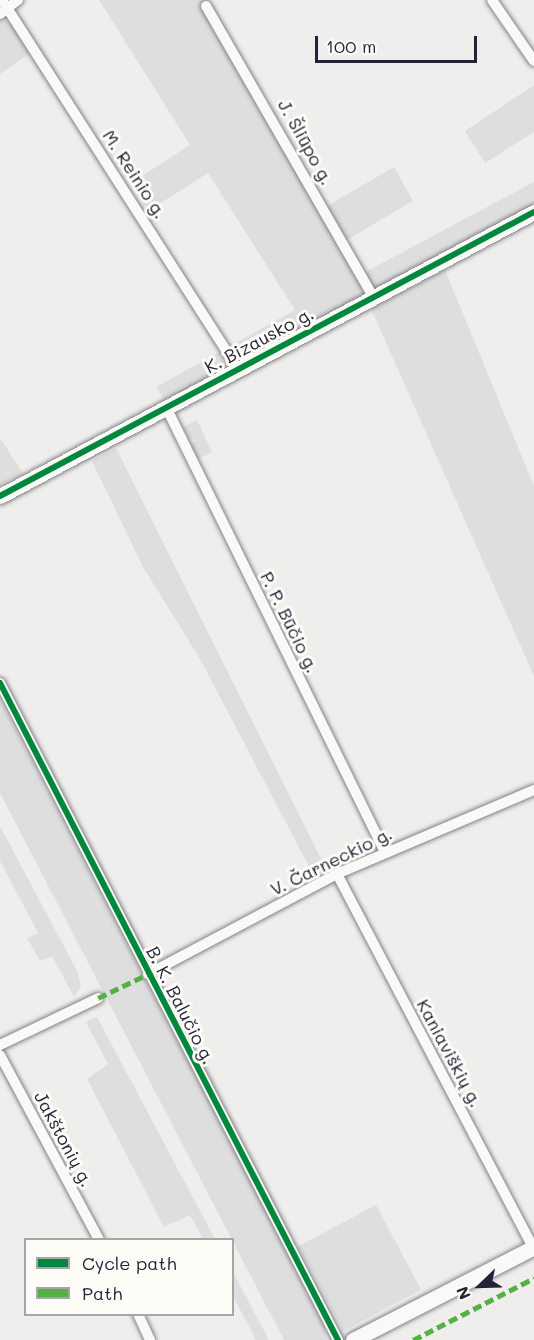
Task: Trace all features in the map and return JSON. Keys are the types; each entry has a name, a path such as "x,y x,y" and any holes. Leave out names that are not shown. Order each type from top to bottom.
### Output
{"street":[{"path":"3,7 18,0"},
{"path":"492,0 534,61"},
{"name":"J. Šliūpo g.","path":"206,6 373,296"},
{"name":"M. Reinio g.","path":"3,7 237,368"},
{"name":"K. Bizausko g.","path":"0,496 534,212"},
{"name":"P. P. Būčio g.","path":"166,407 385,852"},
{"name":"B. K. Balučio g.","path":"0,683 338,1340"},
{"name":"V. Čarneckio g.","path":"148,974 337,874 534,790"},
{"name":"Kaniaviškių g.","path":"337,874 534,1248"},
{"path":"0,1045 98,998"},
{"name":"Jakštonių g.","path":"0,1055 98,1238"},
{"path":"352,1340 534,1248"},
{"path":"139,1316 150,1340"}],"shaded area":[{"path":"99,0 209,0 201,7 320,210 394,167 413,201 340,244 358,276 534,182 534,208 166,402 156,387 295,310 208,173 148,211 131,183 190,145"},
{"path":"0,20 12,24 31,53 0,74"},
{"path":"534,85 534,132 485,163 465,131"},
{"path":"445,270 534,486 534,676 371,309"},
{"path":"197,420 212,452 198,459 191,444 196,440 189,439 183,427"},
{"path":"0,438 23,473 0,485"},
{"path":"116,448 326,869 314,876 200,659 143,567 92,461"},
{"path":"0,700 324,1325 326,1340 284,1340 234,1244 234,1238 231,1238 0,793"},
{"path":"0,826 77,971 81,987 74,997 52,956 40,961 27,938 38,933 0,861"},
{"path":"97,1017 214,1238 202,1238 190,1215 164,1227 87,1079 108,1064 86,1022"},
{"path":"376,1205 421,1290 343,1331 298,1246"},
{"path":"234,1274 269,1340 256,1340 234,1298"}],"marked path":[{"path":"98,998 148,974"},
{"path":"413,1340 534,1278"}],"cycle path":[{"path":"0,496 534,212"},
{"path":"0,683 338,1340"}]}
